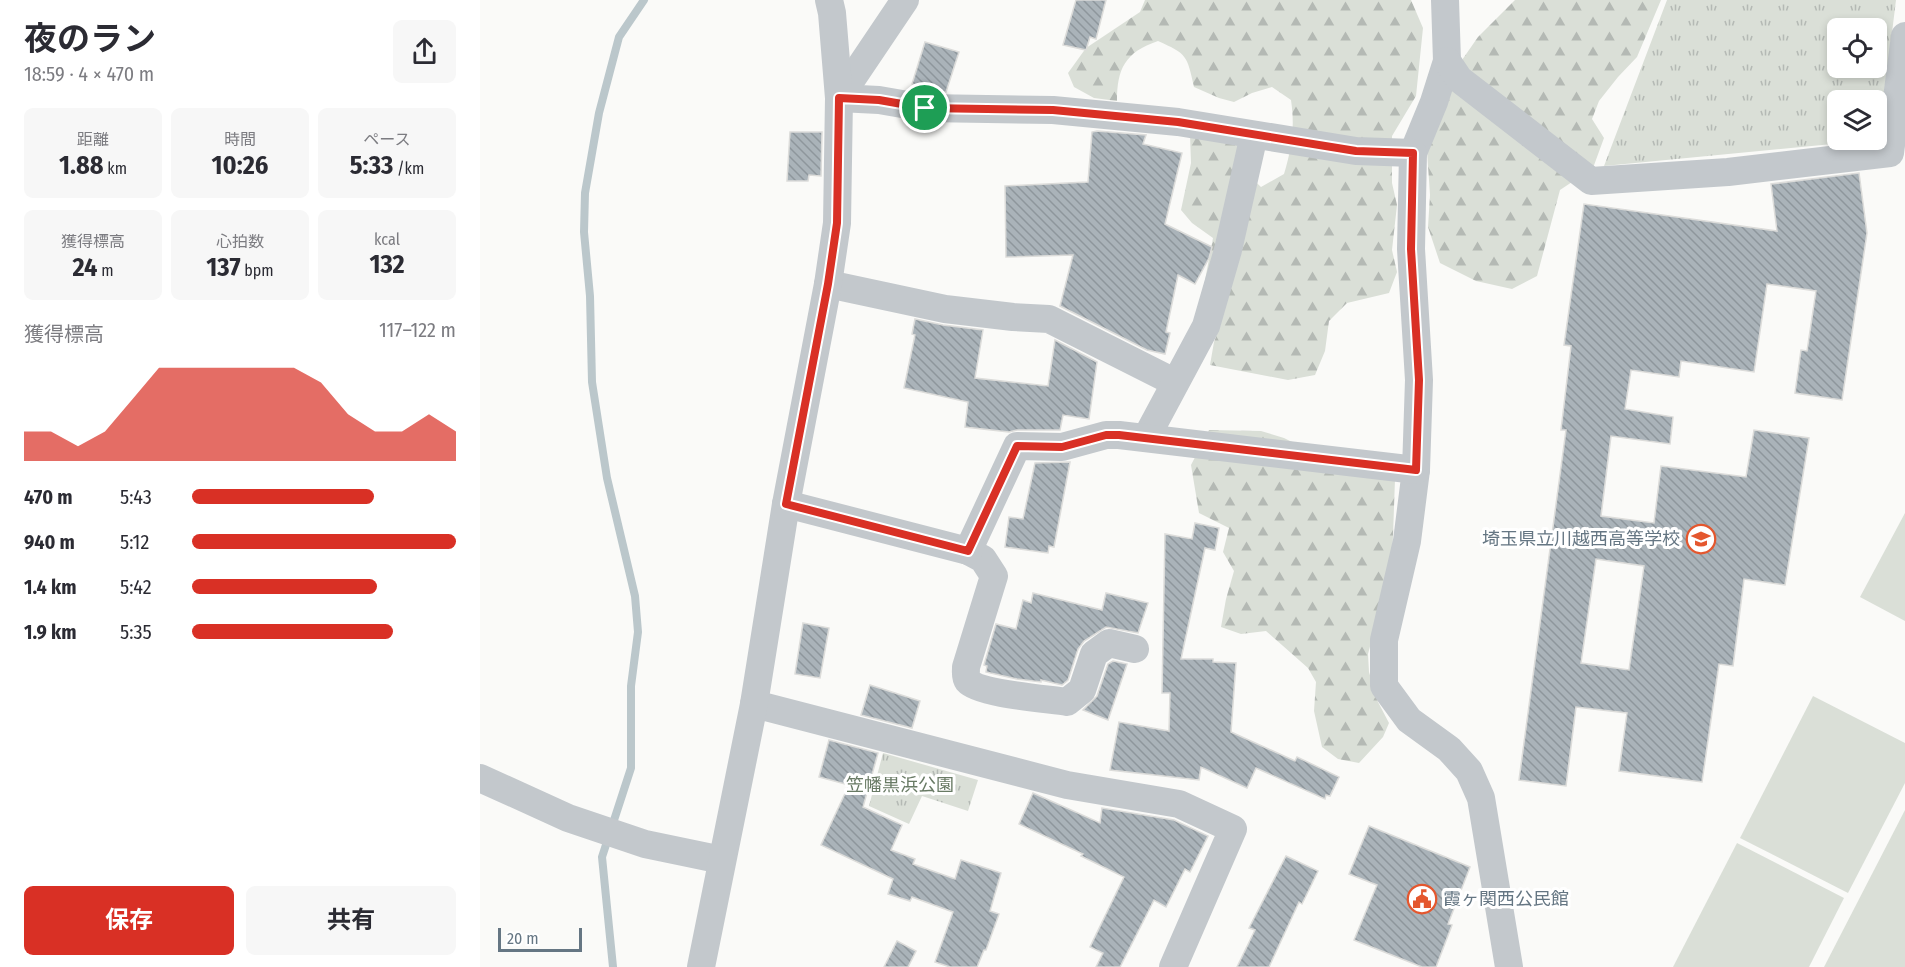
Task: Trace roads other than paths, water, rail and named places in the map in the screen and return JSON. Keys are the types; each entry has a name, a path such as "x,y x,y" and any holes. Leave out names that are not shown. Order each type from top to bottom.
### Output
{"street":[{"path":"701,967 754,704 786,504 828,284 837,223 839,98 829,0"},
{"path":"839,98 905,0"},
{"path":"1445,0 1447,61 1434,102 1413,153 1411,249 1419,380 1416,470 1407,541 1384,640 1384,686 1409,720 1449,749 1469,771 1481,798 1509,967"},
{"path":"1447,61 1460,79 1591,182 1728,172 1890,153 1905,36"},
{"path":"839,98 879,100 925,108 1053,110 1178,122 1356,151 1413,153"},
{"path":"1146,438 1206,326 1228,250 1254,135"},
{"path":"828,284 945,309 1049,319 1174,382"},
{"path":"968,551 1017,446 1062,447 1106,435 1416,470"},
{"path":"786,504 968,551 983,558 994,576 966,668 966,679 970,684 982,689 1067,702 1082,690 1094,654 1109,643 1135,649"},
{"path":"754,704 1067,785 1179,804 1233,829 1173,967"},
{"path":"480,778 568,818 645,844 722,860"}],"waterway":[{"path":"613,967 602,857 631,768 631,686 638,632 635,596 607,478 592,382 590,296 584,232 585,193 599,113 619,37 644,0"}],"place":[{"name":"埼玉県立川越西高等学校","path":"1701,539"},
{"name":"霞ヶ関西公民館","path":"1422,899"}],"park label":[{"name":"笠幡黒浜公園","path":"900,785"}]}
